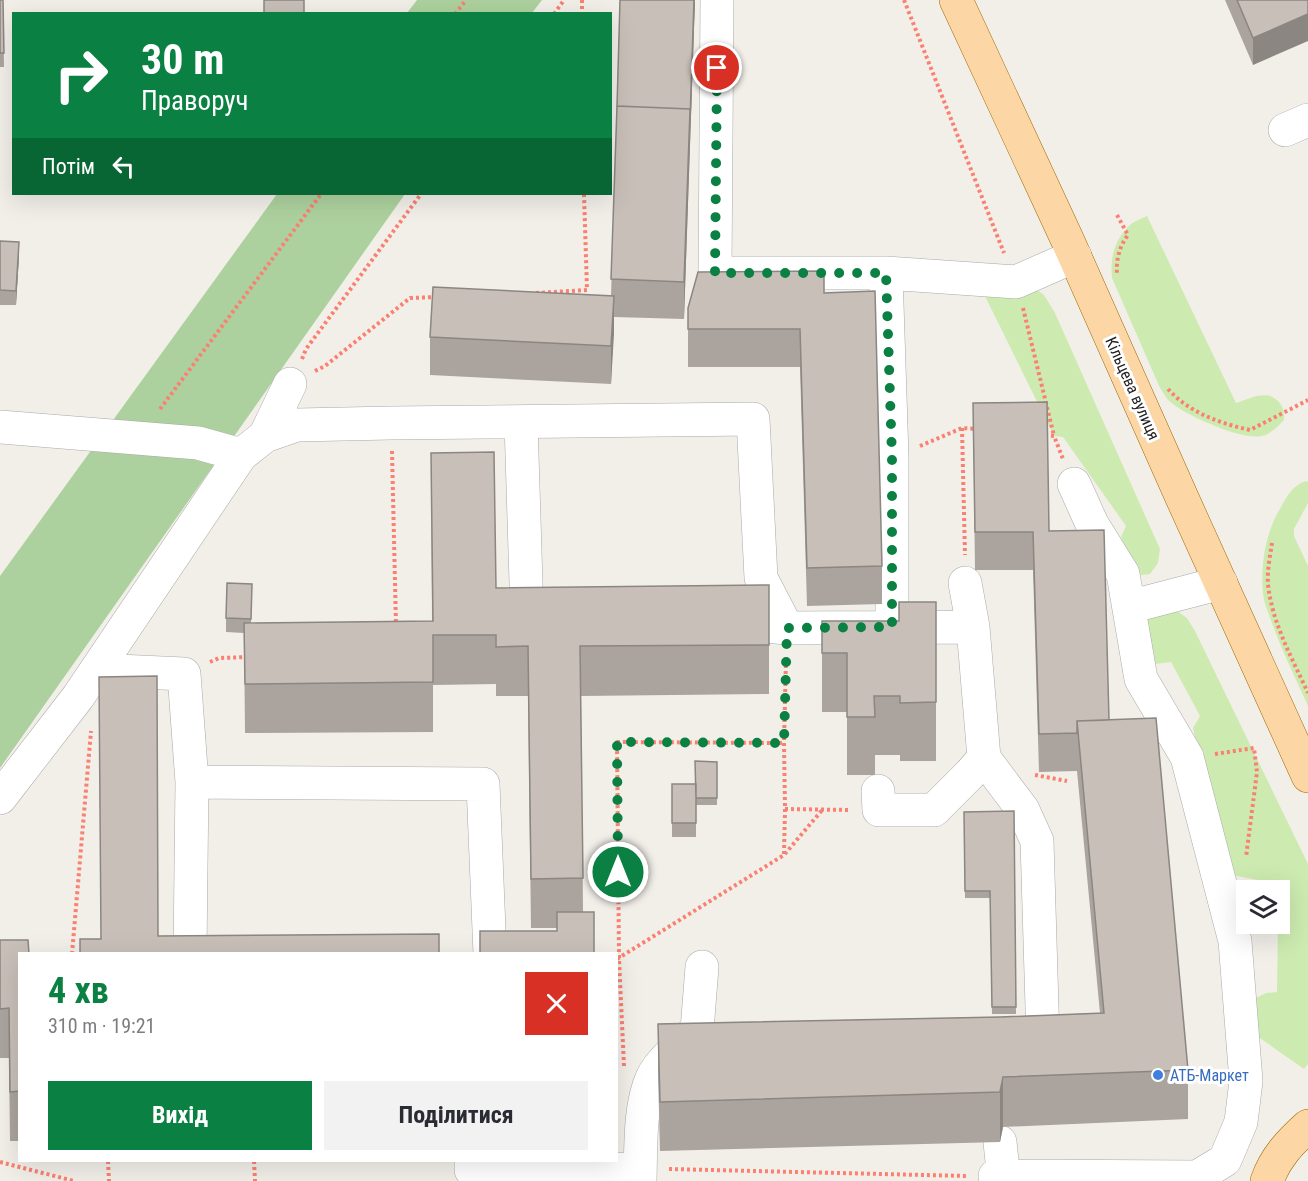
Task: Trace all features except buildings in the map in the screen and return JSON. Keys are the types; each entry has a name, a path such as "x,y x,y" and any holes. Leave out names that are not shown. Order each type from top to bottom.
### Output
{"main road":[{"name":"Кільцева вулиця","path":"956,0 1075,256 1308,776"},
{"path":"1267,1181 1272,1168 1290,1142 1308,1126"}],"lane":[{"path":"717,0 715,273 886,273 1016,282 1075,256"},
{"path":"886,273 892,457 892,627"},
{"path":"0,798 78,697 253,446 290,384"},
{"path":"6,423 139,438 253,446 297,425 753,419 760,578 787,628"},
{"path":"522,422 527,615 573,616"},
{"path":"1000,1142 1001,1178 1197,1177 1225,1160 1241,1122 1246,1081 1234,941 1187,758 1141,679 1123,574 1092,524 1074,484"},
{"path":"965,583 973,627 984,758 1023,810 1037,841 1043,1040 994,1041"},
{"path":"1129,607 1221,583"},
{"path":"739,625 787,628 973,627"},
{"path":"96,670 184,674 192,782 190,952"},
{"path":"879,801 934,810 984,758"},
{"path":"192,782 483,784 490,952"},
{"path":"471,1162 471,1170 640,1175 643,1106 652,1077 668,1057 697,1030 702,967"},
{"path":"683,1043 718,1042"}],"path":[{"path":"904,0 1016,282 1054,436 1074,484"},
{"path":"139,438 320,195"},
{"path":"306,349 420,195"},
{"path":"528,293 587,290 584,195"},
{"path":"1117,214 1128,235 1120,245 1118,258 1117,274 1121,285"},
{"path":"325,366 410,298 446,297"},
{"path":"1168,389 1178,400 1214,420 1250,430 1308,400"},
{"path":"391,423 396,634"},
{"path":"962,428 965,583"},
{"path":"892,457 962,428 985,430"},
{"path":"1043,435 1054,436"},
{"path":"1272,543 1268,582 1271,606 1308,693"},
{"path":"784,855 787,628"},
{"path":"184,674 219,657 255,657"},
{"path":"72,952 91,729"},
{"path":"618,952 617,742 784,743"},
{"path":"1187,758 1254,748 1257,772 1245,862"},
{"path":"785,809 823,809 879,801"},
{"path":"643,1106 625,1086 618,959 784,855 823,809"},
{"path":"0,1162 74,1181"},
{"path":"108,1162 109,1181"},
{"path":"254,1162 255,1181"},
{"path":"640,1175 1001,1178"}],"green space":[{"path":"417,0 542,0 533,12 408,12"},
{"path":"276,195 404,195 0,768 0,576"},
{"path":"1147,216 1236,403 1263,395 1273,397 1281,405 1284,420 1268,434 1253,436 1213,425 1175,406 1160,388 1112,278 1113,256 1120,237 1132,224"},
{"path":"1030,285 1044,295 1055,313 1160,549 1158,563 1150,574 1141,575 1132,565 1121,537 1126,526 1063,437 1054,436 980,286"},
{"path":"1306,481 1308,482 1308,503 1294,529 1294,536 1308,566 1308,706 1267,609 1262,576 1267,540 1275,517 1291,491"},
{"path":"1177,611 1187,618 1308,864 1308,1064 1304,1069 1257,1036 1256,998 1266,993 1277,992 1278,934 1290,934 1290,880 1258,880 1227,874 1193,728 1200,716 1171,662 1147,665 1146,621 1153,613"}],"place":[{"name":"АТБ-Маркет","path":"1158,1075"}],"route":[{"path":"618,872 617,742 784,743 787,628 892,627 892,457 886,273 715,273 717,68"}]}
